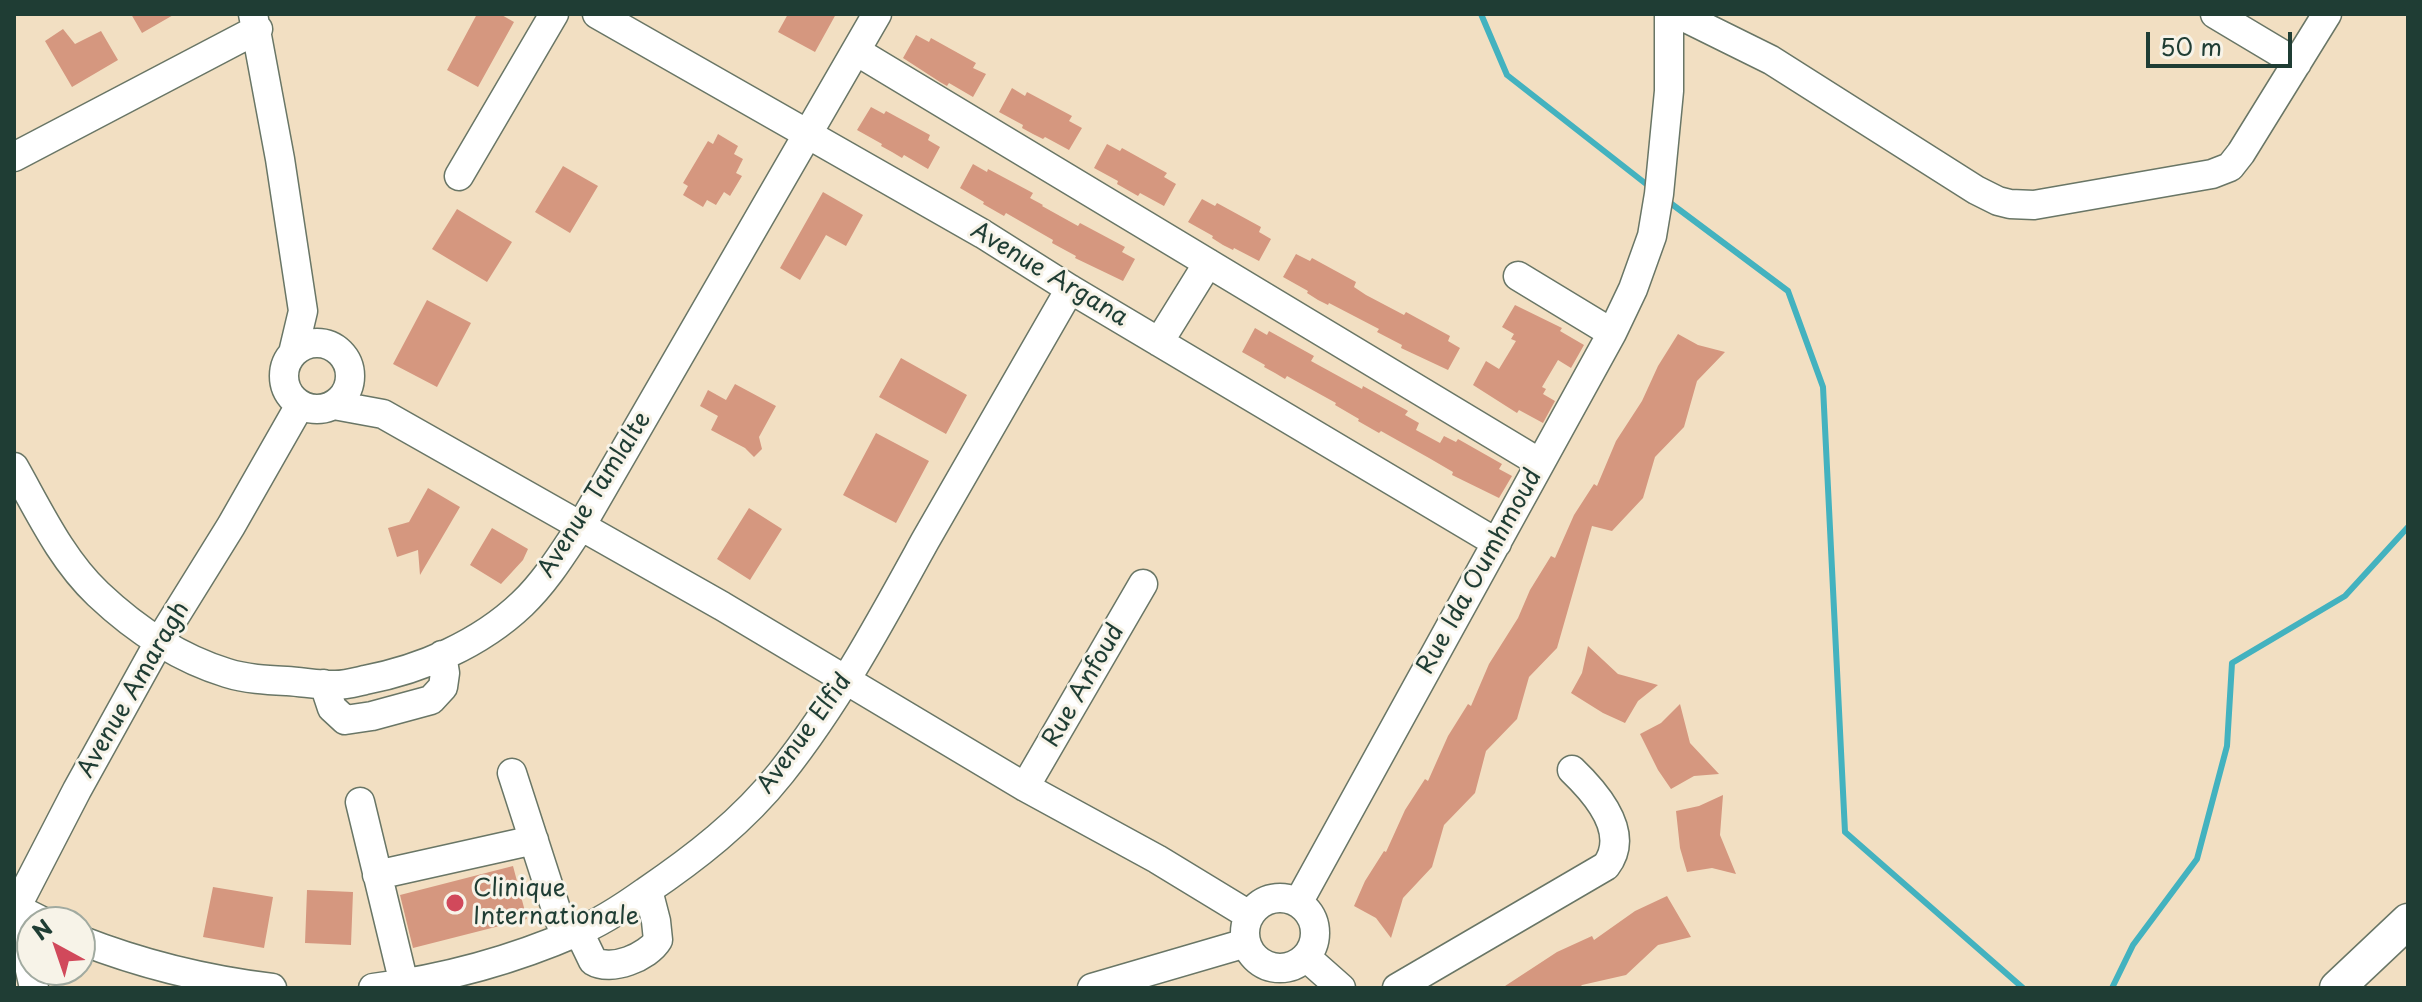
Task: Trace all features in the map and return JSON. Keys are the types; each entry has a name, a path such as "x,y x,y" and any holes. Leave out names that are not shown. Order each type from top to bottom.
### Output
{"main road":[{"path":"2337,988 2408,921"}],"street":[{"path":"459,176 554,14"},
{"name":"Avenue Argana","path":"597,14 983,234 1497,543"},
{"name":"Avenue Tamlalte","path":"14,467 65,555 95,592 159,642 190,659 227,673 261,680 338,685 414,668 472,641 523,603 548,575 581,526 877,14"},
{"name":"Rue Ida Oumhmoud","path":"1298,903 1612,333 1633,289 1652,236 1659,194 1669,91 1669,14"},
{"path":"1678,14 1734,40 1807,81 1987,196 2022,205 2222,171 2236,161 2327,14"},
{"path":"2215,14 2297,63"},
{"path":"14,157 256,22 303,311 293,353 283,375 285,387 291,398 300,405 317,410 334,405 343,397 349,388 351,376"},
{"path":"856,51 1540,463"},
{"path":"1159,342 1208,263"},
{"path":"1518,276 1612,333"},
{"name":"Avenue Elfid","path":"373,988 465,971 572,934 616,912 648,890 710,846 747,811 781,773 846,682 1070,289"},
{"path":"303,311 328,345 345,357 351,376 383,414"},
{"path":"293,353 316,343 328,345"},
{"name":"Avenue Amaragh","path":"15,907 159,642 231,526 300,405"},
{"path":"334,405 383,414 722,606 1025,787 1157,859 1247,929"},
{"name":"Rue Anfoud","path":"1025,787 1143,584"},
{"path":"1397,988 1606,866 1615,852 1613,830 1595,794 1572,770"},
{"path":"512,773 534,840 572,934 593,961 616,964 648,953 658,940 648,890"},
{"path":"360,802 404,984"},
{"path":"377,875 534,840"},
{"path":"1276,898 1288,898 1298,903 1307,911 1315,934 1306,957 1284,968 1260,962 1251,954 1247,929 1256,907 1276,898"},
{"path":"15,907 34,988"},
{"path":"1092,988 1247,929"},
{"path":"96,945 226,983 272,988"},
{"path":"1306,957 1341,988"}],"building":[{"path":"131,14 175,14 142,33"},
{"path":"477,14 500,14 514,22 478,87 447,70"},
{"path":"788,14 836,14 815,52 778,32"},
{"path":"63,29 75,44 101,31 118,60 72,87 45,41"},
{"path":"916,35 929,42 931,38 976,63 973,68 986,74 973,97 949,83 947,86 903,58"},
{"path":"1012,88 1025,96 1027,92 1072,116 1069,121 1082,128 1069,150 1033,134 999,112"},
{"path":"871,107 884,114 886,111 930,135 928,140 940,147 928,169 904,155 902,158 857,130"},
{"path":"718,134 738,146 734,154 743,159 736,173 742,176 730,196 724,192 716,205 707,200 703,207 683,195 688,186 683,183 708,141 713,144"},
{"path":"1107,144 1120,151 1122,148 1167,173 1164,177 1176,184 1164,206 1140,193 1138,196 1094,168"},
{"path":"973,164 1033,193 1030,198 1078,226 1080,223 1125,247 1122,252 1135,259 1123,281 1075,258 1052,243 1053,240 1006,213 1004,216 960,188"},
{"path":"563,166 598,186 570,233 535,212"},
{"path":"823,192 863,215 846,246 826,235 800,280 780,268"},
{"path":"1202,199 1215,206 1217,203 1261,227 1259,232 1271,239 1259,261 1223,245 1188,222"},
{"path":"457,209 512,242 487,282 432,249"},
{"path":"1296,254 1310,261 1312,258 1356,282 1354,287 1366,295 1450,336 1448,341 1460,348 1448,370 1401,348 1402,345 1377,332 1379,329 1318,300 1283,277"},
{"path":"427,300 471,323 437,387 393,364"},
{"path":"1515,305 1562,328 1560,331 1584,345 1571,368 1558,360 1542,387 1546,389 1543,394 1555,401 1543,423 1519,410 1517,413 1473,385 1486,361 1499,369 1516,341 1511,339 1514,334 1502,327"},
{"path":"1255,328 1267,335 1269,331 1314,356 1311,361 1408,411 1405,415 1419,423 1416,430 1440,443 1444,436 1456,442 1458,439 1502,464 1499,469 1512,476 1499,498 1452,475 1453,472 1429,458 1358,421 1336,403 1287,376 1285,379 1242,352"},
{"path":"1678,334 1698,345 1725,352 1697,381 1684,427 1655,457 1643,498 1612,531 1592,526 1557,648 1529,677 1517,719 1486,751 1475,793 1444,825 1432,867 1403,898 1391,938 1376,918 1354,906 1365,881 1386,852 1405,810 1425,779 1428,781 1448,736 1468,704 1471,706 1489,664 1551,556 1555,558 1574,515 1594,484 1597,486 1616,441 1642,401 1658,366"},
{"path":"901,358 967,395 946,434 879,397"},
{"path":"735,384 776,406 759,437 762,449 754,457 745,448 711,430 718,416 700,406 708,390 726,400"},
{"path":"876,433 929,461 896,523 843,495"},
{"path":"428,488 460,507 420,575 418,550 397,557 388,528 409,522"},
{"path":"749,508 782,529 750,580 717,559"},
{"path":"492,528 528,549 523,560 501,584 470,565"},
{"path":"1588,646 1618,674 1658,685 1638,701 1625,723 1571,693 1582,673"},
{"path":"1680,704 1690,743 1719,774 1694,776 1671,789 1640,734 1661,723"},
{"path":"1723,795 1720,835 1736,874 1712,868 1687,872 1680,848 1676,811 1699,806"},
{"path":"513,866 527,919 413,948 400,895"},
{"path":"213,887 273,897 264,948 203,937"},
{"path":"307,890 353,892 351,945 305,943"},
{"path":"1667,896 1691,937 1658,945 1626,975 1579,988 1502,988 1557,952 1592,936 1594,940 1635,911"}],"waterway":[{"path":"1481,14 1507,75 1650,187"},
{"path":"1665,199 1788,291 1823,387 1845,832 2023,988"},
{"path":"2112,988 2133,945 2197,859 2227,746 2232,663 2345,596 2408,527"}],"place":[{"name":"Clinique Internationale","path":"455,903"}]}
